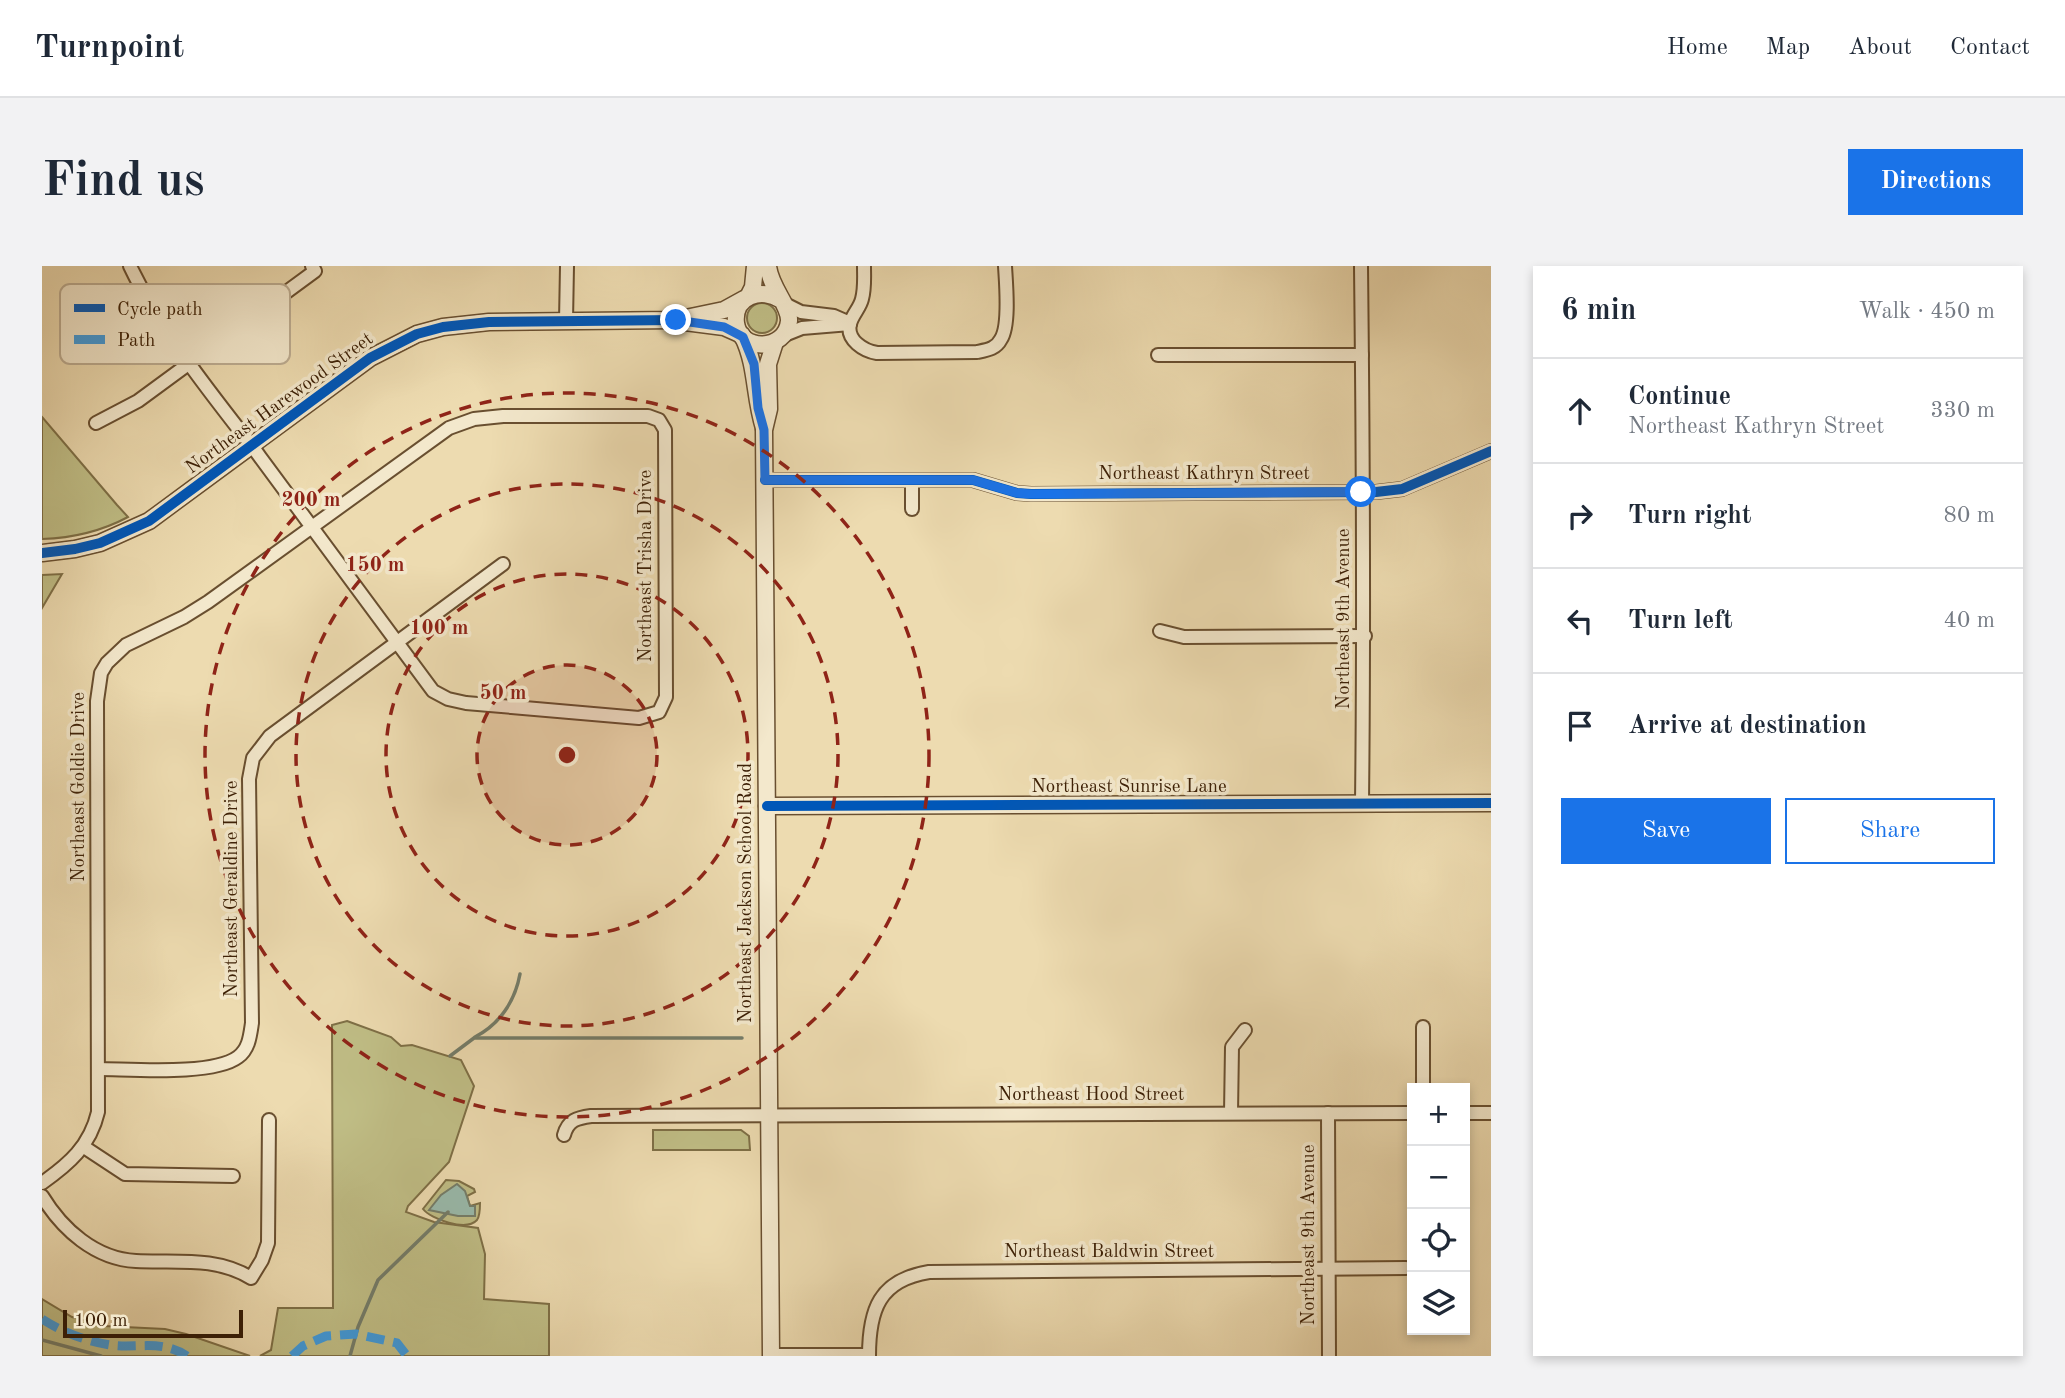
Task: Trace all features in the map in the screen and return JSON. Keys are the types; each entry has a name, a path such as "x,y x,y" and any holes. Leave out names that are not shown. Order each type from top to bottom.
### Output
{"street":[{"path":"131,266 140,284"},
{"path":"290,289 315,271 312,266"},
{"path":"566,321 567,266"},
{"path":"755,266 753,287 737,313 738,328 742,336 758,345 802,328 850,324"},
{"path":"768,266 772,285 789,320 779,339"},
{"path":"864,266 861,303 850,324 852,338 867,351 977,352 991,350 1001,340 1005,327 1005,266"},
{"name":"Northeast 9th Avenue","path":"1361,266 1361,492 1365,636 1363,803"},
{"path":"746,298 765,293 802,312 834,316 850,324"},
{"name":"Northeast Harewood Street","path":"676,320 724,310 746,298"},
{"name":"Northeast Harewood Street","path":"42,553 86,547 138,527 161,513 370,358 417,334 473,323 676,320 724,327 742,336"},
{"name":"Northeast Jackson School Road","path":"742,336 754,364 758,408 764,430 771,1356"},
{"name":"Northeast Jackson School Road","path":"764,430 769,409 768,364 779,339"},
{"path":"1158,355 1362,355"},
{"path":"96,424 138,401 187,364"},
{"path":"189,364 396,642"},
{"name":"Northeast Goldie Drive","path":"42,1183 63,1168 84,1147 98,1112 97,701 101,673 113,655 126,645 184,617 208,602 427,442 460,423 503,416 641,416 659,420"},
{"name":"Northeast Trisha Drive","path":"396,642 433,691 448,699 466,703 639,718 659,712 666,697 666,684 665,438 659,420"},
{"name":"Northeast Kathryn Street","path":"765,480 981,481 1007,490 1031,494 1361,492 1402,489 1491,451"},
{"path":"912,480 912,509"},
{"name":"Northeast Geraldine Drive","path":"98,1069 206,1068 225,1065 240,1056 250,1042 252,1023 249,779 253,758 270,736 503,564"},
{"path":"1160,631 1184,637 1365,636"},
{"name":"Northeast Sunrise Lane","path":"766,806 1491,803"},
{"path":"1423,1027 1423,1083"},
{"path":"1231,1113 1232,1047 1245,1030"},
{"name":"Northeast 9th Avenue","path":"1328,1113 1329,1356"},
{"name":"Northeast Hood Street","path":"564,1135 566,1126 575,1119 591,1116 1407,1113"},
{"path":"1470,1113 1491,1113"},
{"path":"42,1196 56,1217 73,1234 111,1256 136,1261 209,1263 228,1267 251,1278 268,1243 269,1121"},
{"path":"84,1147 125,1174 233,1176"},
{"name":"Northeast Baldwin Street","path":"869,1356 869,1336 876,1305 892,1284 916,1274 1406,1268"},
{"path":"771,1356 869,1356"}],"shaded area":[{"path":"762,303 768,304 776,312 776,324 768,332 762,333 756,332 748,324 747,318 748,312 756,304"},
{"path":"42,417 128,517 86,533 42,539"},
{"path":"62,574 42,608 42,575"},
{"path":"347,1021 391,1037 401,1046 412,1045 461,1060 474,1086 449,1162 408,1206 406,1212 434,1222 478,1228 485,1254 484,1299 549,1304 549,1356 260,1356 271,1350 278,1308 333,1308 332,1025"},
{"path":"653,1130 741,1130 749,1136 750,1150 653,1150"},
{"path":"446,1180 459,1181 474,1189 475,1192 467,1196 470,1206 480,1203 477,1220 465,1225 449,1223 433,1217 423,1209"},
{"path":"457,1184 465,1191 470,1206 475,1206 475,1216 458,1216 429,1210 441,1195"},
{"path":"42,1299 72,1317 104,1326 165,1329 250,1356 42,1356"}],"waterway":[{"path":"475,1037 484,1032 505,1011 520,974"},
{"path":"450,1056 474,1038 742,1038"},
{"path":"350,1356 358,1327 378,1280 448,1212"},
{"path":"42,1340 101,1356"}],"marked path":[{"path":"42,1319 66,1332 92,1341 120,1346 158,1346 187,1356"},
{"path":"292,1356 303,1346 326,1336 356,1334 397,1343 407,1356"}],"cycle path":[{"path":"42,553 100,543 149,521 370,358 417,334 443,327 489,322 676,320"},
{"path":"765,480 973,480 1017,493 1031,494 1376,492 1402,489 1491,451"},
{"path":"767,806 1491,803"}],"route":[{"path":"676,320 724,327 743,337 754,364 758,408 764,430 765,480 973,480 1017,493 1031,494 1361,492"}]}
